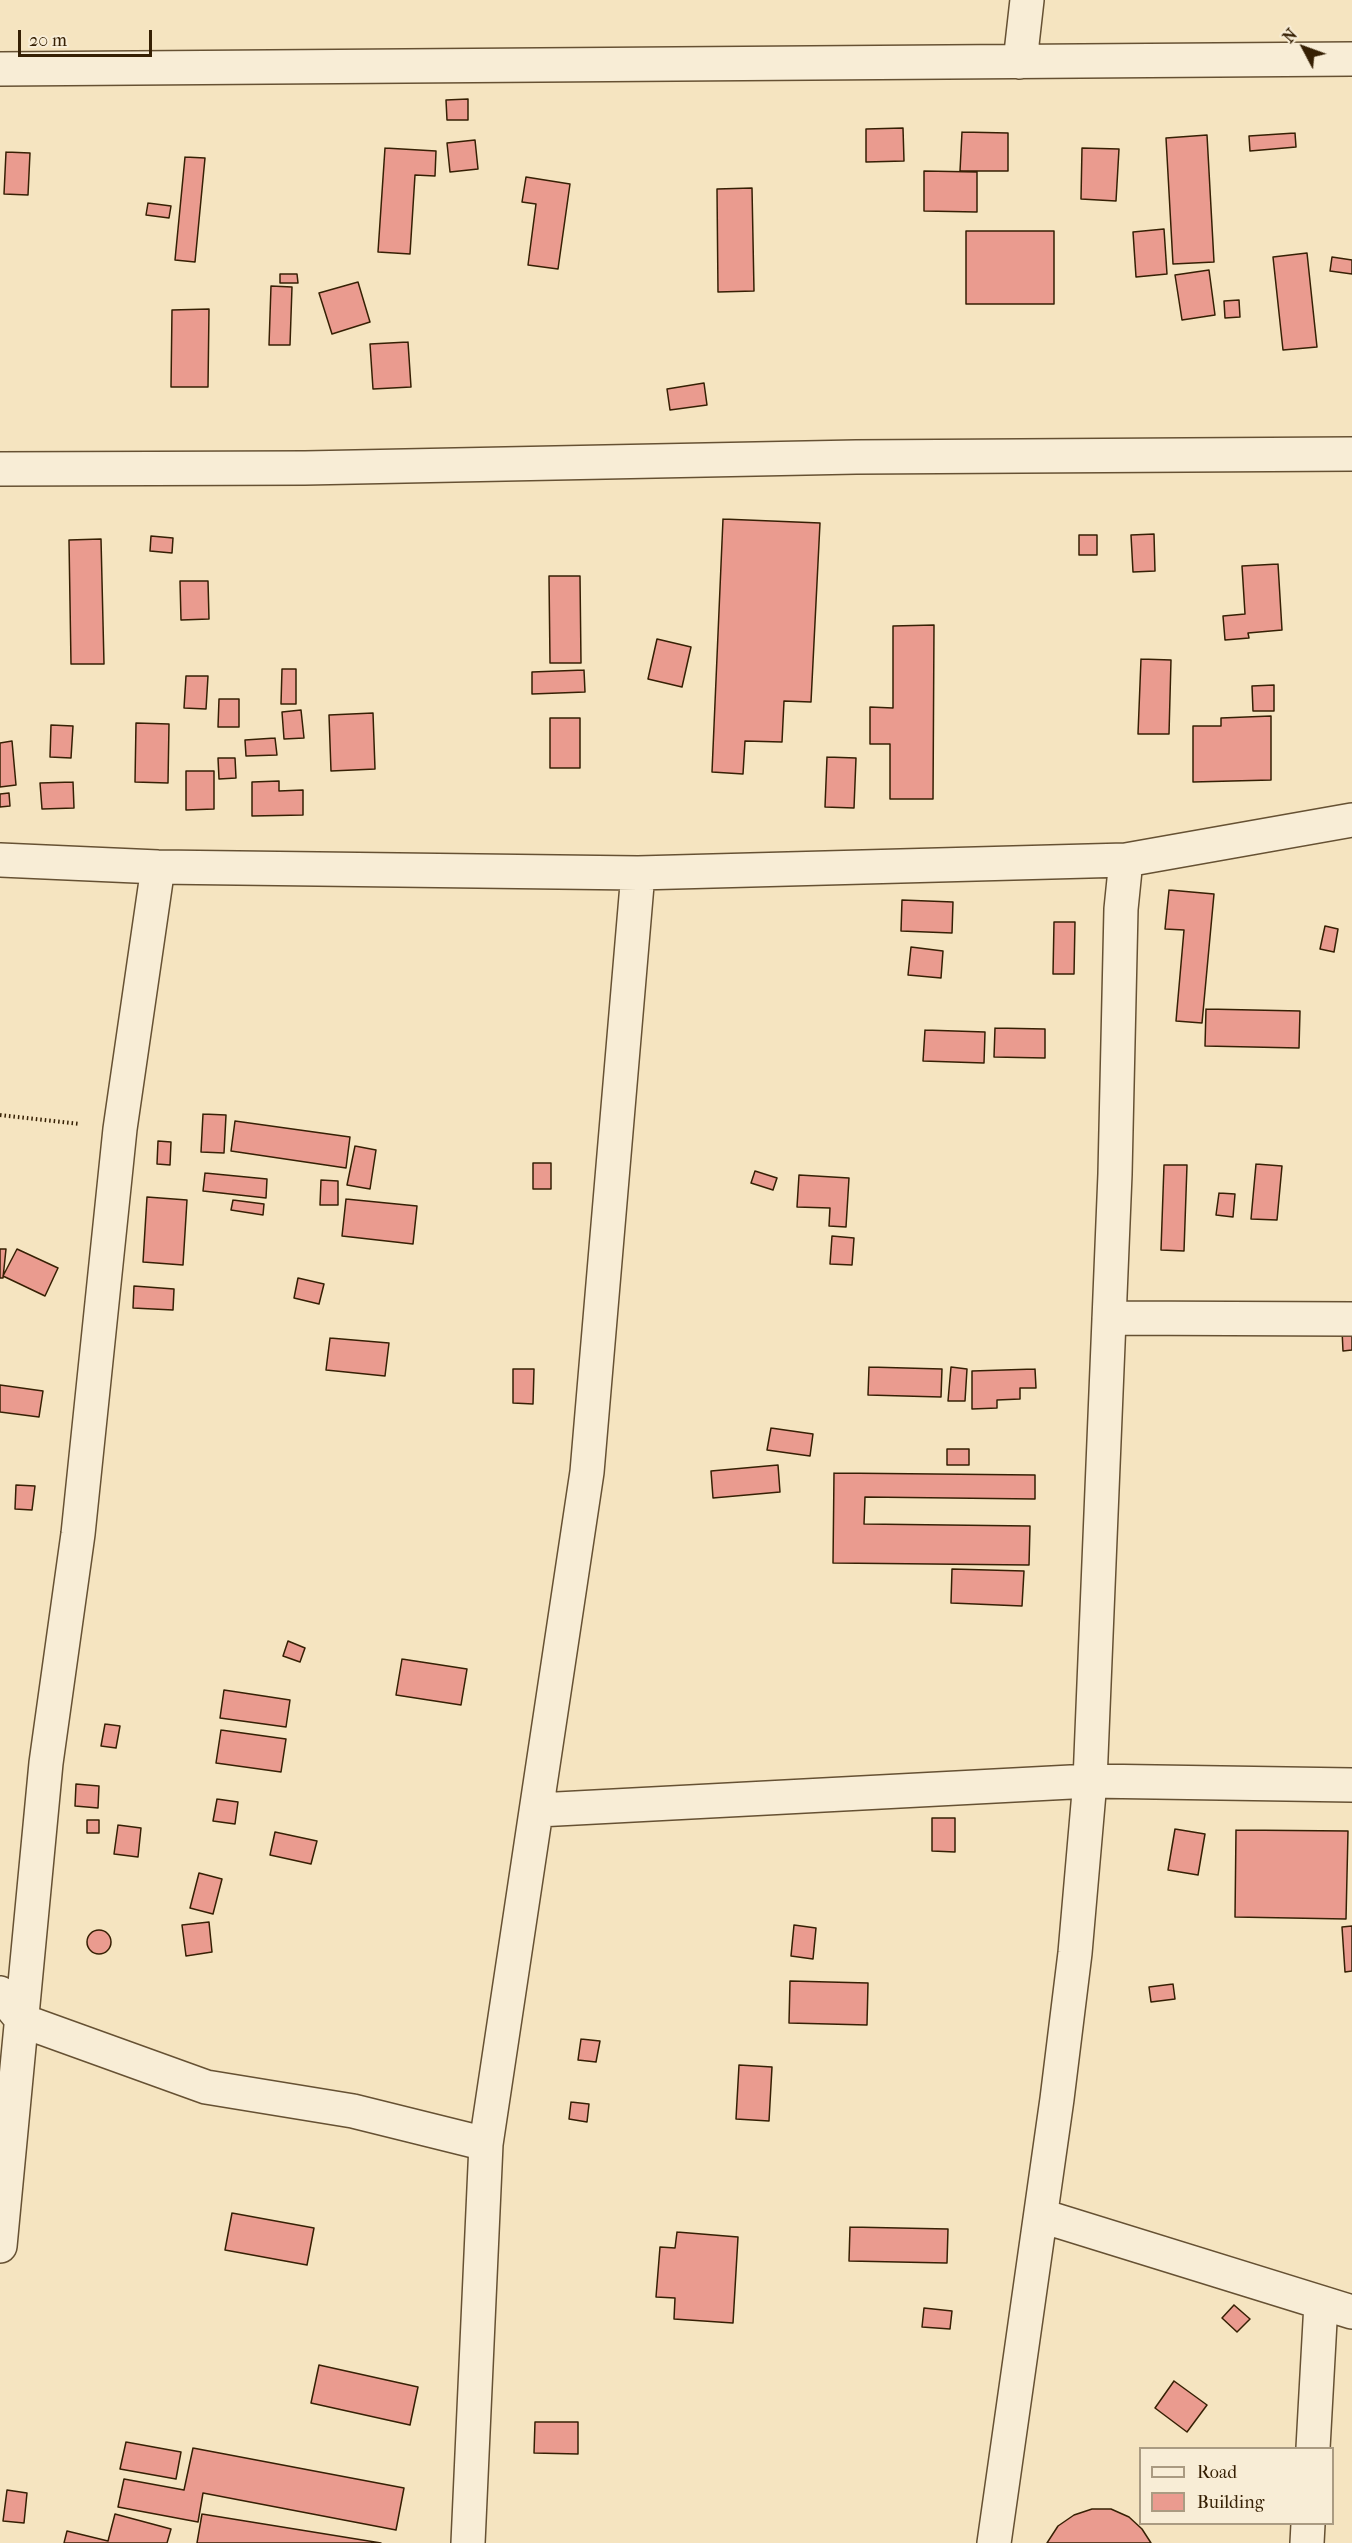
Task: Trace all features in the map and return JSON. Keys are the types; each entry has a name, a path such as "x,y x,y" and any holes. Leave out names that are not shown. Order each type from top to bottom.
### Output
{"street":[{"path":"1020,62 1027,0"},
{"path":"0,69 1352,59"},
{"path":"0,469 317,468 868,456 1352,454"},
{"path":"0,860 158,867 638,873 1126,860 1352,820"},
{"path":"994,2543 1042,2216 1075,1953 1090,1781 1109,1318 1121,909 1126,860"},
{"path":"0,2246 46,1763 78,1534 120,1129 158,867"},
{"path":"468,2543 486,2144 587,1472 638,873"},
{"path":"1109,1318 1352,1319"},
{"path":"538,1810 1090,1781 1352,1785"},
{"path":"0,1994 23,2021 206,2087 353,2110 486,2144"},
{"path":"1042,2216 1352,2312"},
{"path":"1313,2447 1321,2302"},
{"path":"1307,2543 1308,2525"}],"path":[{"path":"0,1115 120,1129"}],"building":[{"path":"468,99 468,120 447,120 446,100"},
{"path":"903,128 904,161 866,162 866,129"},
{"path":"962,132 1008,133 1008,171 960,171"},
{"path":"1295,133 1296,147 1250,151 1249,136"},
{"path":"1207,135 1214,262 1173,264 1166,138"},
{"path":"475,140 478,169 450,172 447,143"},
{"path":"385,148 436,151 435,176 415,175 410,254 378,252"},
{"path":"1082,148 1119,149 1116,201 1081,199"},
{"path":"6,152 30,153 28,195 4,194"},
{"path":"185,157 205,158 195,262 175,260"},
{"path":"924,171 977,172 977,212 924,211"},
{"path":"526,177 570,184 558,269 528,265 536,204 522,202"},
{"path":"752,188 754,291 718,292 717,189"},
{"path":"148,203 171,206 169,218 146,215"},
{"path":"1164,229 1167,274 1136,277 1133,232"},
{"path":"966,231 1054,231 1054,304 966,304"},
{"path":"1307,253 1317,347 1283,350 1273,257"},
{"path":"1332,257 1352,260 1352,274 1330,271"},
{"path":"1209,270 1215,315 1182,320 1175,275"},
{"path":"280,274 297,274 298,283 280,283"},
{"path":"358,282 370,322 332,334 319,293"},
{"path":"271,286 292,287 290,345 269,345"},
{"path":"1239,300 1240,317 1225,318 1224,301"},
{"path":"209,309 208,387 171,387 172,310"},
{"path":"408,342 411,387 373,389 370,344"},
{"path":"704,383 707,405 670,410 667,389"},
{"path":"723,519 820,523 811,702 784,701 782,742 745,741 743,774 712,772"},
{"path":"1154,534 1155,571 1133,572 1131,535"},
{"path":"1079,535 1097,535 1097,555 1079,555"},
{"path":"151,536 173,538 172,553 150,551"},
{"path":"101,539 104,664 71,664 69,540"},
{"path":"1278,564 1282,630 1248,633 1249,638 1225,640 1223,616 1245,614 1242,566"},
{"path":"549,576 580,576 581,663 550,663"},
{"path":"180,581 208,581 209,619 181,620"},
{"path":"934,625 933,799 890,799 890,744 870,744 870,707 893,708 893,626"},
{"path":"657,639 691,647 682,687 648,679"},
{"path":"1141,659 1171,660 1169,734 1138,734"},
{"path":"282,669 296,669 296,704 281,704"},
{"path":"584,670 585,692 532,694 532,672"},
{"path":"186,676 208,676 206,709 184,708"},
{"path":"1274,685 1274,711 1253,711 1252,686"},
{"path":"219,699 239,699 239,727 218,727"},
{"path":"301,710 304,738 284,739 282,712"},
{"path":"373,713 375,769 331,771 329,715"},
{"path":"1271,716 1271,780 1193,782 1193,726 1221,726 1221,718"},
{"path":"550,718 580,718 580,768 550,768"},
{"path":"136,723 169,724 168,783 135,782"},
{"path":"51,725 73,726 71,758 50,757"},
{"path":"275,738 277,755 246,756 245,740"},
{"path":"12,741 16,785 0,787 0,743"},
{"path":"827,757 856,758 854,808 825,807"},
{"path":"218,758 235,758 236,778 219,779"},
{"path":"186,771 214,771 214,809 186,810"},
{"path":"279,781 279,791 303,790 303,815 252,816 252,782"},
{"path":"73,782 74,808 42,809 40,783"},
{"path":"9,793 10,806 0,807 0,794"},
{"path":"1169,890 1214,894 1202,1023 1176,1021 1184,930 1165,929"},
{"path":"902,900 953,902 952,933 901,931"},
{"path":"1054,922 1075,922 1074,974 1053,974"},
{"path":"1325,926 1338,929 1334,952 1320,949"},
{"path":"911,947 943,951 941,978 908,975"},
{"path":"1206,1009 1300,1011 1299,1048 1205,1046"},
{"path":"995,1028 1045,1029 1045,1058 994,1057"},
{"path":"925,1030 985,1032 984,1063 923,1061"},
{"path":"203,1114 226,1115 224,1153 201,1152"},
{"path":"235,1121 350,1137 346,1168 231,1151"},
{"path":"158,1141 171,1142 170,1165 157,1164"},
{"path":"355,1146 376,1150 370,1189 347,1185"},
{"path":"533,1163 551,1163 551,1189 533,1189"},
{"path":"1256,1164 1282,1166 1277,1220 1251,1219"},
{"path":"1164,1165 1187,1165 1184,1251 1161,1250"},
{"path":"755,1171 777,1178 773,1190 751,1183"},
{"path":"205,1173 267,1179 266,1198 203,1191"},
{"path":"799,1175 849,1178 846,1227 829,1226 830,1208 797,1207"},
{"path":"321,1180 338,1181 338,1205 320,1205"},
{"path":"1219,1193 1235,1194 1233,1217 1216,1215"},
{"path":"147,1197 187,1200 183,1265 143,1262"},
{"path":"346,1199 417,1206 413,1244 342,1236"},
{"path":"233,1200 264,1204 263,1215 231,1210"},
{"path":"832,1236 854,1238 852,1265 830,1264"},
{"path":"0,1249 6,1249 3,1278 0,1278"},
{"path":"17,1249 58,1268 45,1296 3,1276"},
{"path":"298,1278 324,1284 319,1304 294,1298"},
{"path":"134,1286 174,1289 173,1310 133,1308"},
{"path":"1352,1329 1352,1350 1343,1351 1342,1330"},
{"path":"330,1338 389,1343 385,1376 326,1370"},
{"path":"869,1367 942,1369 941,1397 868,1395"},
{"path":"951,1367 967,1369 965,1401 948,1401"},
{"path":"513,1369 534,1369 533,1404 513,1403"},
{"path":"1035,1369 1036,1388 1020,1388 1020,1399 997,1400 997,1408 972,1409 972,1371"},
{"path":"0,1385 43,1391 39,1417 0,1412"},
{"path":"771,1428 813,1434 810,1456 767,1450"},
{"path":"947,1449 969,1449 969,1465 947,1465"},
{"path":"778,1465 780,1492 713,1498 711,1471"},
{"path":"834,1473 1035,1475 1035,1499 865,1497 864,1524 1030,1526 1029,1565 833,1563"},
{"path":"16,1485 35,1486 32,1510 15,1509"},
{"path":"952,1569 1024,1571 1022,1606 951,1603"},
{"path":"288,1641 305,1648 300,1662 283,1656"},
{"path":"402,1659 467,1669 461,1705 396,1695"},
{"path":"224,1690 290,1700 286,1727 220,1718"},
{"path":"105,1724 120,1726 116,1748 101,1746"},
{"path":"221,1730 286,1739 281,1772 216,1763"},
{"path":"76,1784 99,1786 98,1808 75,1806"},
{"path":"217,1799 238,1802 235,1824 213,1821"},
{"path":"932,1818 955,1818 955,1852 932,1851"},
{"path":"87,1820 99,1820 99,1833 87,1833"},
{"path":"118,1825 141,1828 138,1857 114,1854"},
{"path":"1175,1829 1205,1834 1198,1875 1168,1870"},
{"path":"1236,1830 1348,1831 1346,1919 1235,1917"},
{"path":"275,1832 317,1841 311,1864 270,1855"},
{"path":"199,1873 222,1879 213,1914 190,1908"},
{"path":"209,1922 212,1952 186,1956 182,1925"},
{"path":"794,1925 816,1928 813,1959 791,1956"},
{"path":"1352,1926 1352,1971 1345,1972 1342,1927"},
{"path":"99,1930 108,1933 111,1942 108,1951 99,1954 90,1951 87,1942 90,1933"},
{"path":"790,1981 868,1983 867,2025 789,2023"},
{"path":"1173,1984 1175,1999 1151,2002 1149,1987"},
{"path":"581,2039 600,2041 596,2062 578,2060"},
{"path":"739,2065 772,2067 769,2121 736,2119"},
{"path":"571,2102 589,2104 587,2122 569,2119"},
{"path":"232,2213 314,2228 307,2265 225,2250"},
{"path":"850,2227 948,2229 947,2263 849,2261"},
{"path":"677,2232 738,2237 733,2323 674,2319 675,2298 656,2297 660,2247 675,2248"},
{"path":"1234,2305 1250,2319 1237,2332 1222,2318"},
{"path":"924,2308 952,2311 950,2329 922,2327"},
{"path":"319,2365 418,2387 410,2425 311,2403"},
{"path":"1174,2381 1207,2405 1187,2432 1155,2408"},
{"path":"535,2422 578,2422 578,2454 534,2453"},
{"path":"126,2442 181,2452 176,2479 120,2469"},
{"path":"193,2448 404,2488 396,2530 203,2493 198,2522 118,2507 124,2479 184,2490"},
{"path":"7,2490 27,2493 24,2523 3,2521"},
{"path":"1092,2509 1111,2509 1129,2517 1142,2529 1151,2543 1047,2543 1058,2526 1074,2515"},
{"path":"115,2514 171,2529 167,2543 64,2543 67,2531 108,2541"},
{"path":"202,2514 381,2543 197,2543"}]}
